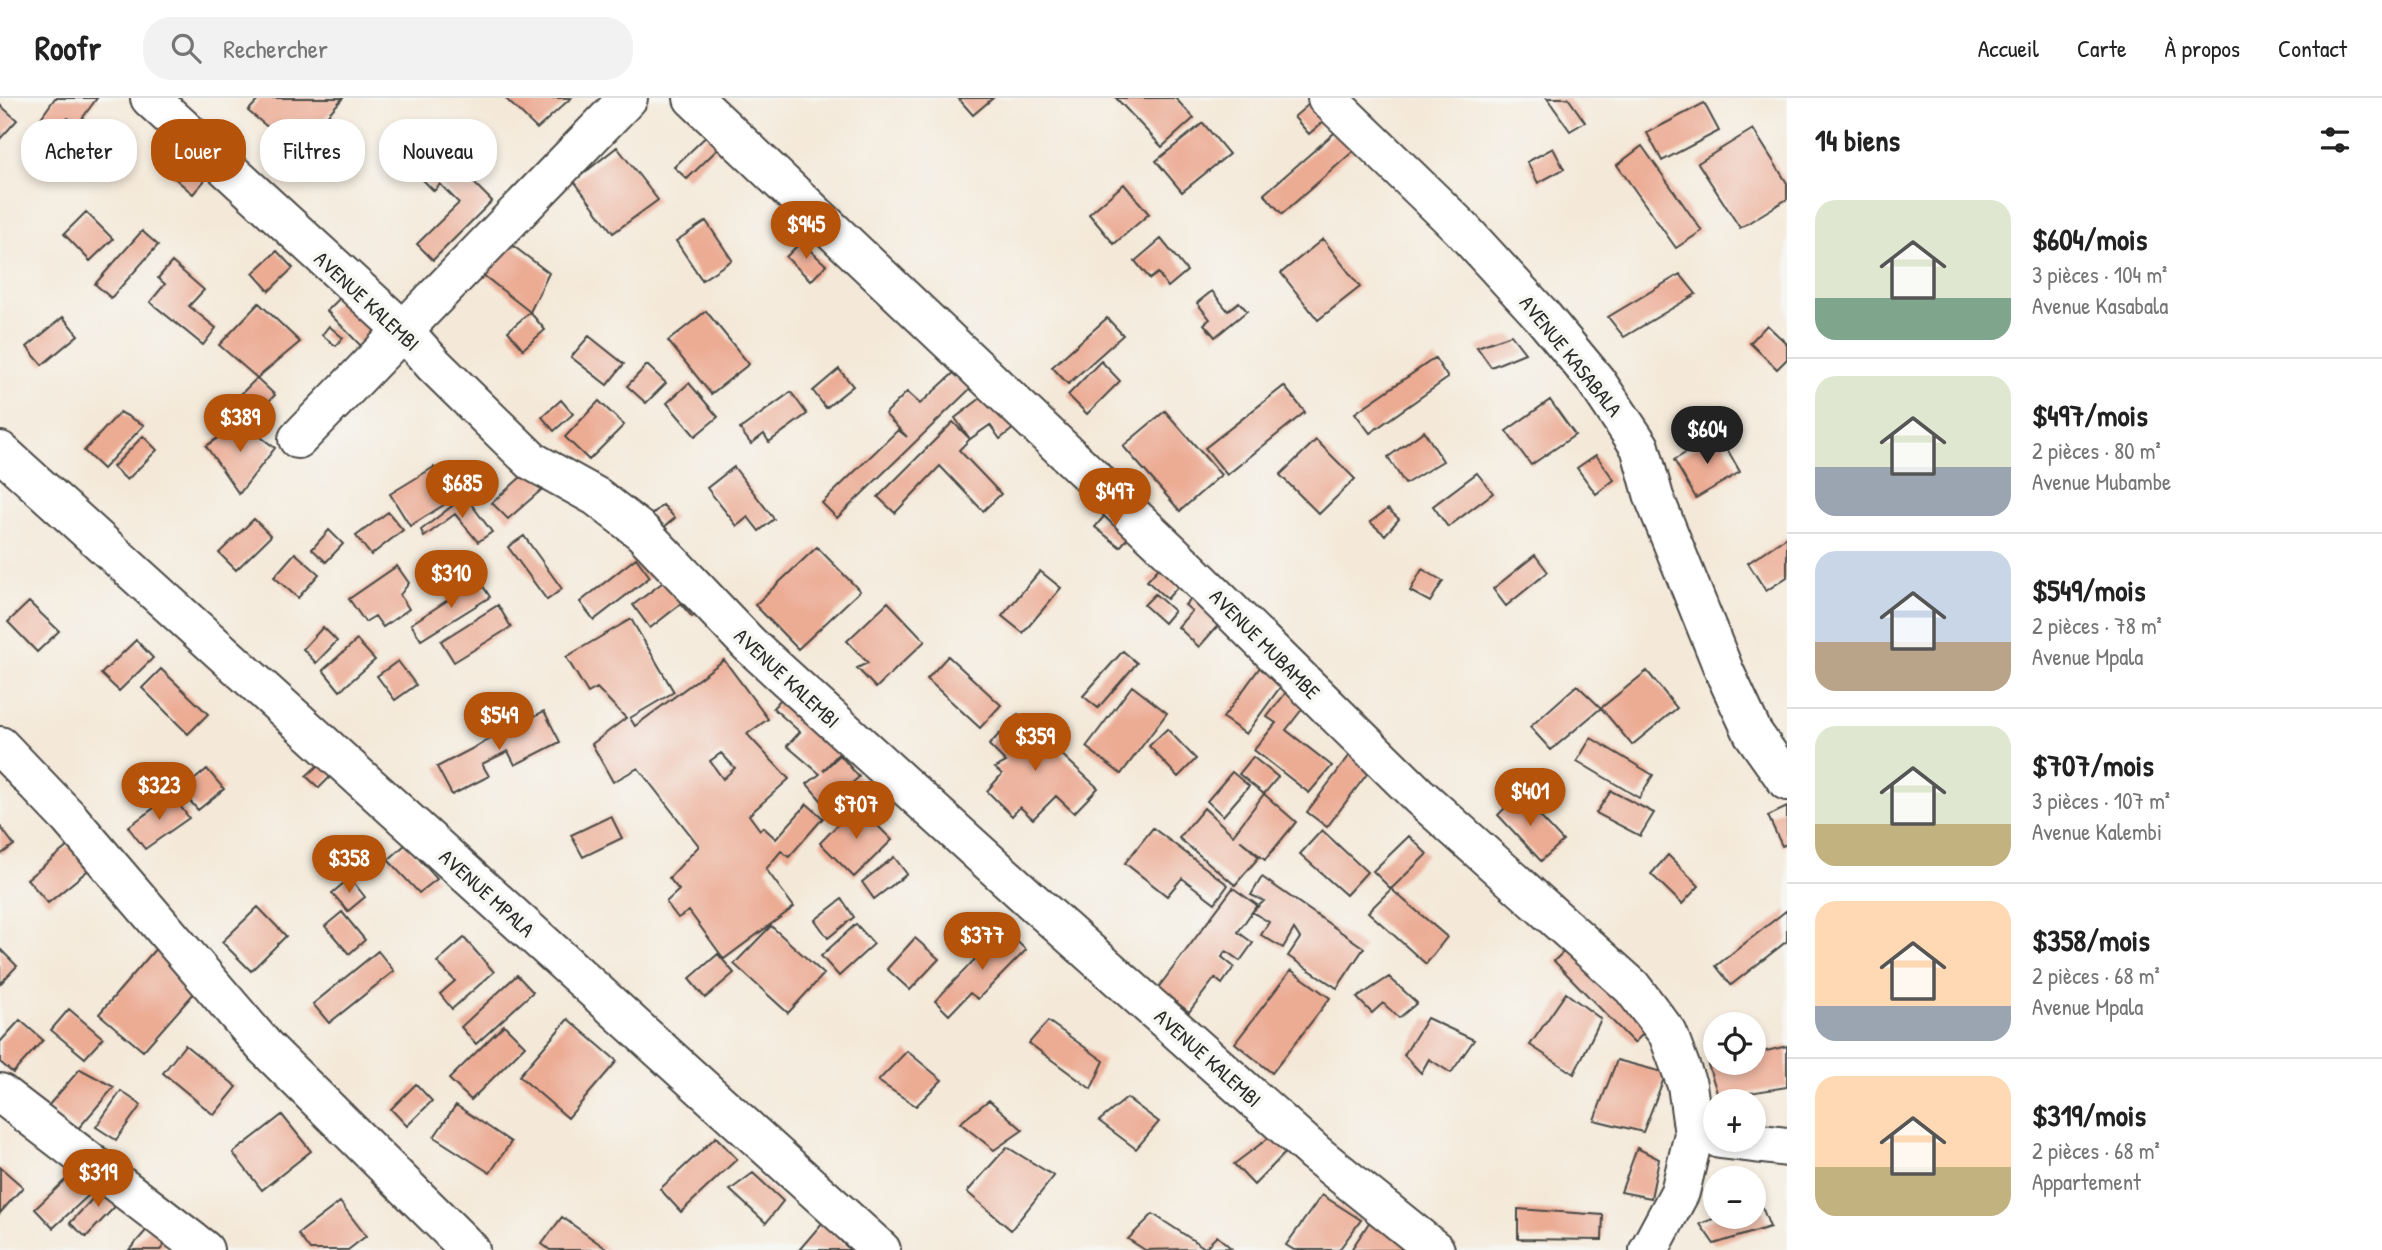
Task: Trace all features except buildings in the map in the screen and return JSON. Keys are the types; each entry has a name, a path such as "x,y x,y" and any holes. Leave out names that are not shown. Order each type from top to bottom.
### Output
{"street":[{"name":"AVENUE KALEMBI","path":"150,98 403,330 434,365 532,461 597,497 642,532 749,644 1022,892 1315,1153 1435,1250"},
{"path":"298,439 628,98"},
{"name":"AVENUE MUBAMBE","path":"693,98 1173,554 1419,796 1632,987 1668,1034 1703,1120"},
{"name":"AVENUE KASABALA","path":"1327,98 1460,227 1543,317 1603,392 1640,447 1654,497 1725,673 1753,733 1787,781"},
{"name":"AVENUE MPALA","path":"0,452 881,1250"},
{"path":"0,746 69,818 265,1047 470,1250"},
{"path":"0,1093 204,1250"},
{"path":"1766,1144 1787,1147"},
{"name":"AVENUE MUBAMBE","path":"1648,1250 1703,1150"}]}
